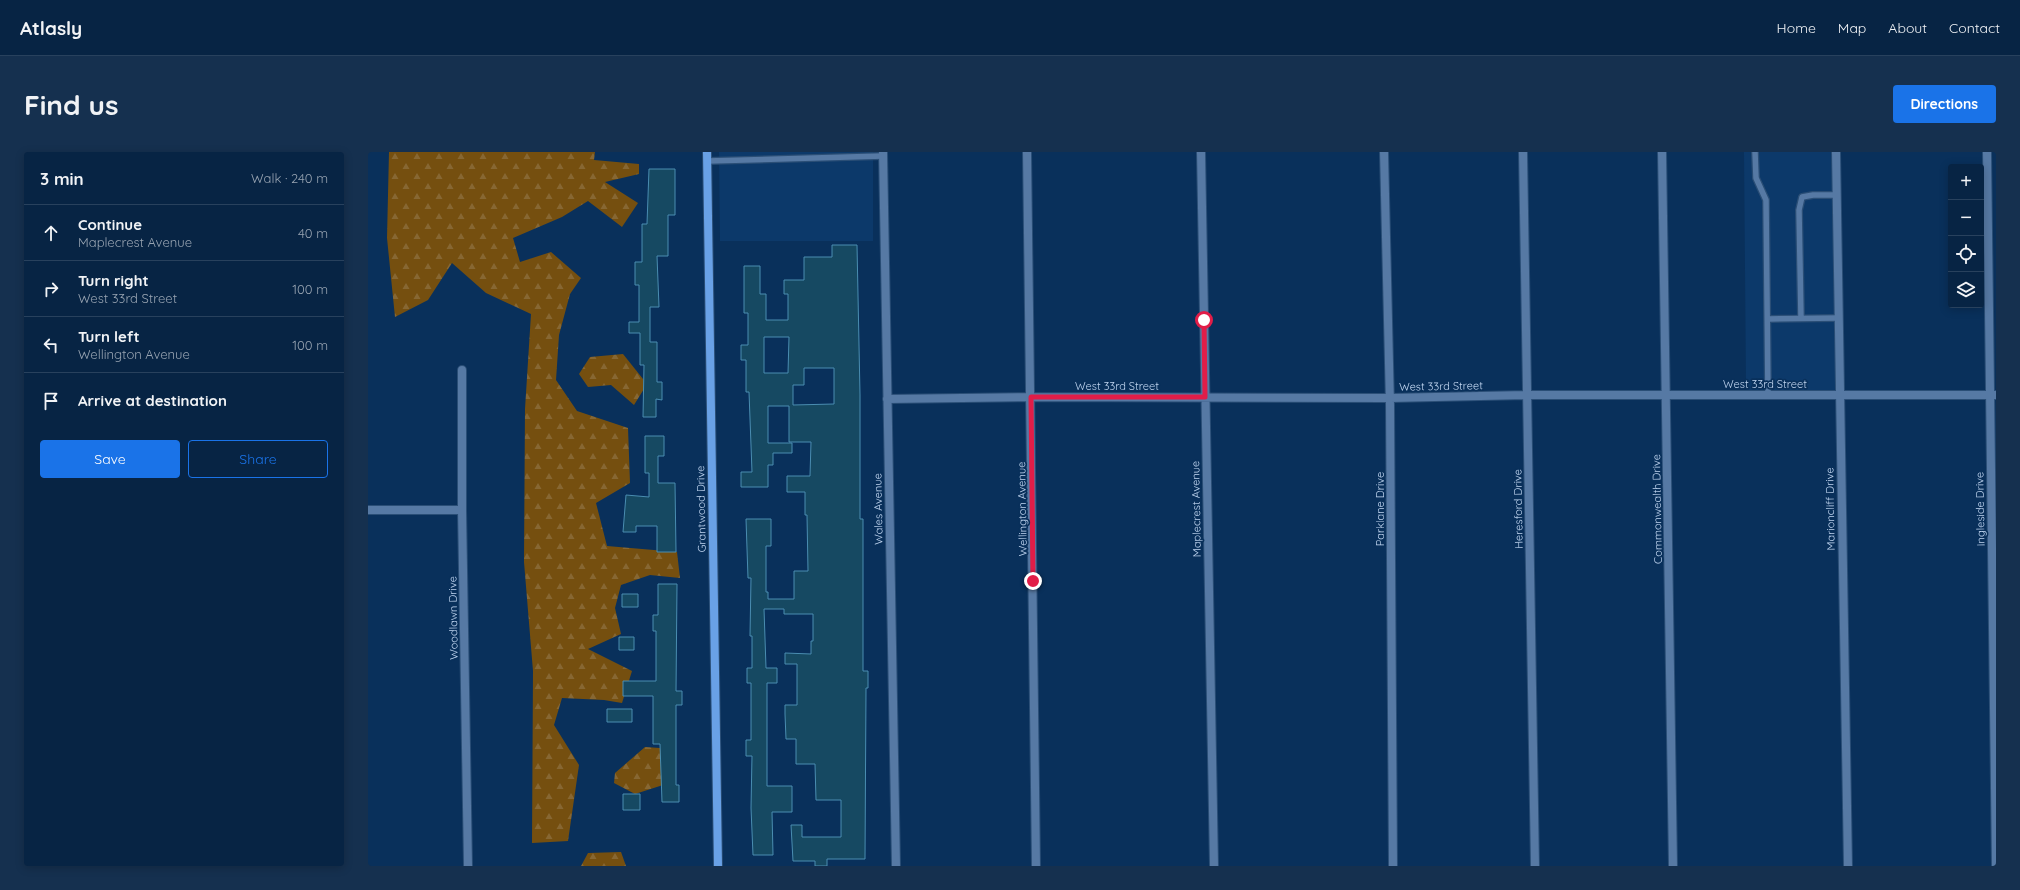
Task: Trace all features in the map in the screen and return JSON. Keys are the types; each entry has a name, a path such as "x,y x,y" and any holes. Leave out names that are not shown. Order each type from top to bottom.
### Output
{"street":[{"name":"Grantwood Drive","path":"707,152 718,866"},
{"name":"Wellington Avenue","path":"1028,152 1036,866"},
{"name":"Maplecrest Avenue","path":"1201,152 1214,866"},
{"name":"Parklane Drive","path":"1384,152 1390,398 1393,866"},
{"name":"Heresford Drive","path":"1523,152 1535,866"},
{"name":"Commonwealth Drive","path":"1662,152 1673,866"},
{"name":"Marioncliff Drive","path":"1836,152 1848,866"},
{"name":"Ingleside Drive","path":"1987,152 1993,395 1996,866"},
{"name":"Wales Avenue","path":"883,154 896,866"},
{"name":"Woodlawn Drive","path":"462,370 462,510 468,866"},
{"name":"West 33rd Street","path":"887,399 1031,397 1390,398 1527,395 1993,395"},
{"path":"368,510 462,510"}],"lane":[{"path":"770,159 771,152"},
{"path":"1755,152 1756,178 1766,200 1768,395"},
{"path":"708,161 883,154"},
{"path":"1801,318 1799,210 1802,198 1813,195 1837,195"},
{"path":"1768,318 1838,318"}],"shaded area":[{"path":"719,152 873,152 873,241 720,241"},
{"path":"1744,152 1836,152 1839,395 1747,395"}],"green space":[{"path":"389,152 595,152 594,160 639,164 639,174 605,182 638,203 622,227 588,201 562,217 513,238 520,262 551,252 581,278 570,294 559,335 556,380 577,411 628,428 630,483 596,503 607,546 677,552 680,578 650,575 621,585 615,608 621,634 588,649 632,671 622,703 604,700 562,698 554,725 579,765 568,841 532,843 533,671 524,562 525,409 531,314 486,293 452,263 428,300 395,317 387,238"},
{"path":"623,354 647,384 634,405 611,385 588,387 579,374 590,357"},
{"path":"645,747 660,748 671,768 663,785 635,794 614,783 615,773"},
{"path":"621,852 626,866 581,866 588,853"}],"building":[{"path":"649,169 675,169 675,215 668,215 668,256 657,256 659,307 650,307 650,342 657,342 657,382 662,382 662,400 656,399 656,417 643,417 644,365 640,365 640,333 629,333 629,322 639,322 639,285 635,285 635,262 642,262 642,224 647,224"},
{"path":"832,245 857,245 860,395 860,519 863,519 863,671 868,671 868,688 866,688 865,859 827,859 827,866 815,866 815,861 793,861 791,825 802,825 802,837 841,837 841,800 816,800 815,764 796,764 796,739 786,739 785,705 797,705 797,664 785,664 785,653 811,654 811,641 813,641 813,614 784,614 784,609 764,609 766,668 777,668 777,683 767,683 767,786 792,786 792,812 772,812 773,855 753,855 751,808 752,756 746,756 746,740 751,740 751,683 747,683 747,668 752,668 752,636 750,636 751,578 748,578 746,519 771,519 771,546 766,546 766,592 768,592 768,599 794,599 794,571 808,571 807,515 805,515 805,492 787,492 787,476 810,476 811,442 789,442 789,406 768,406 768,443 792,443 792,453 773,453 773,465 768,465 768,487 741,487 741,472 752,472 749,392 746,392 746,360 741,360 741,345 748,345 748,313 744,313 744,266 760,266 760,294 766,294 766,320 788,320 788,294 784,294 784,280 804,280 804,257 832,257","holes":["764,337 789,337 788,373 764,373","804,368 834,368 834,404 793,405 793,385 804,385"]},
{"path":"645,436 664,436 664,456 658,456 658,483 675,483 676,552 657,552 657,526 636,526 636,532 623,532 626,495 649,497 649,473 645,473"},
{"path":"658,584 677,584 676,691 682,691 682,705 676,705 676,785 679,785 679,802 662,802 660,744 653,744 653,696 623,696 623,681 656,681 656,631 653,631 653,615 658,615"},
{"path":"622,594 638,594 638,607 622,607"},
{"path":"619,637 634,637 634,650 619,650"},
{"path":"607,709 632,709 632,722 607,722"},
{"path":"623,794 640,794 640,810 623,810"}],"route":[{"path":"1033,581 1031,397 1205,397 1204,320"}]}
